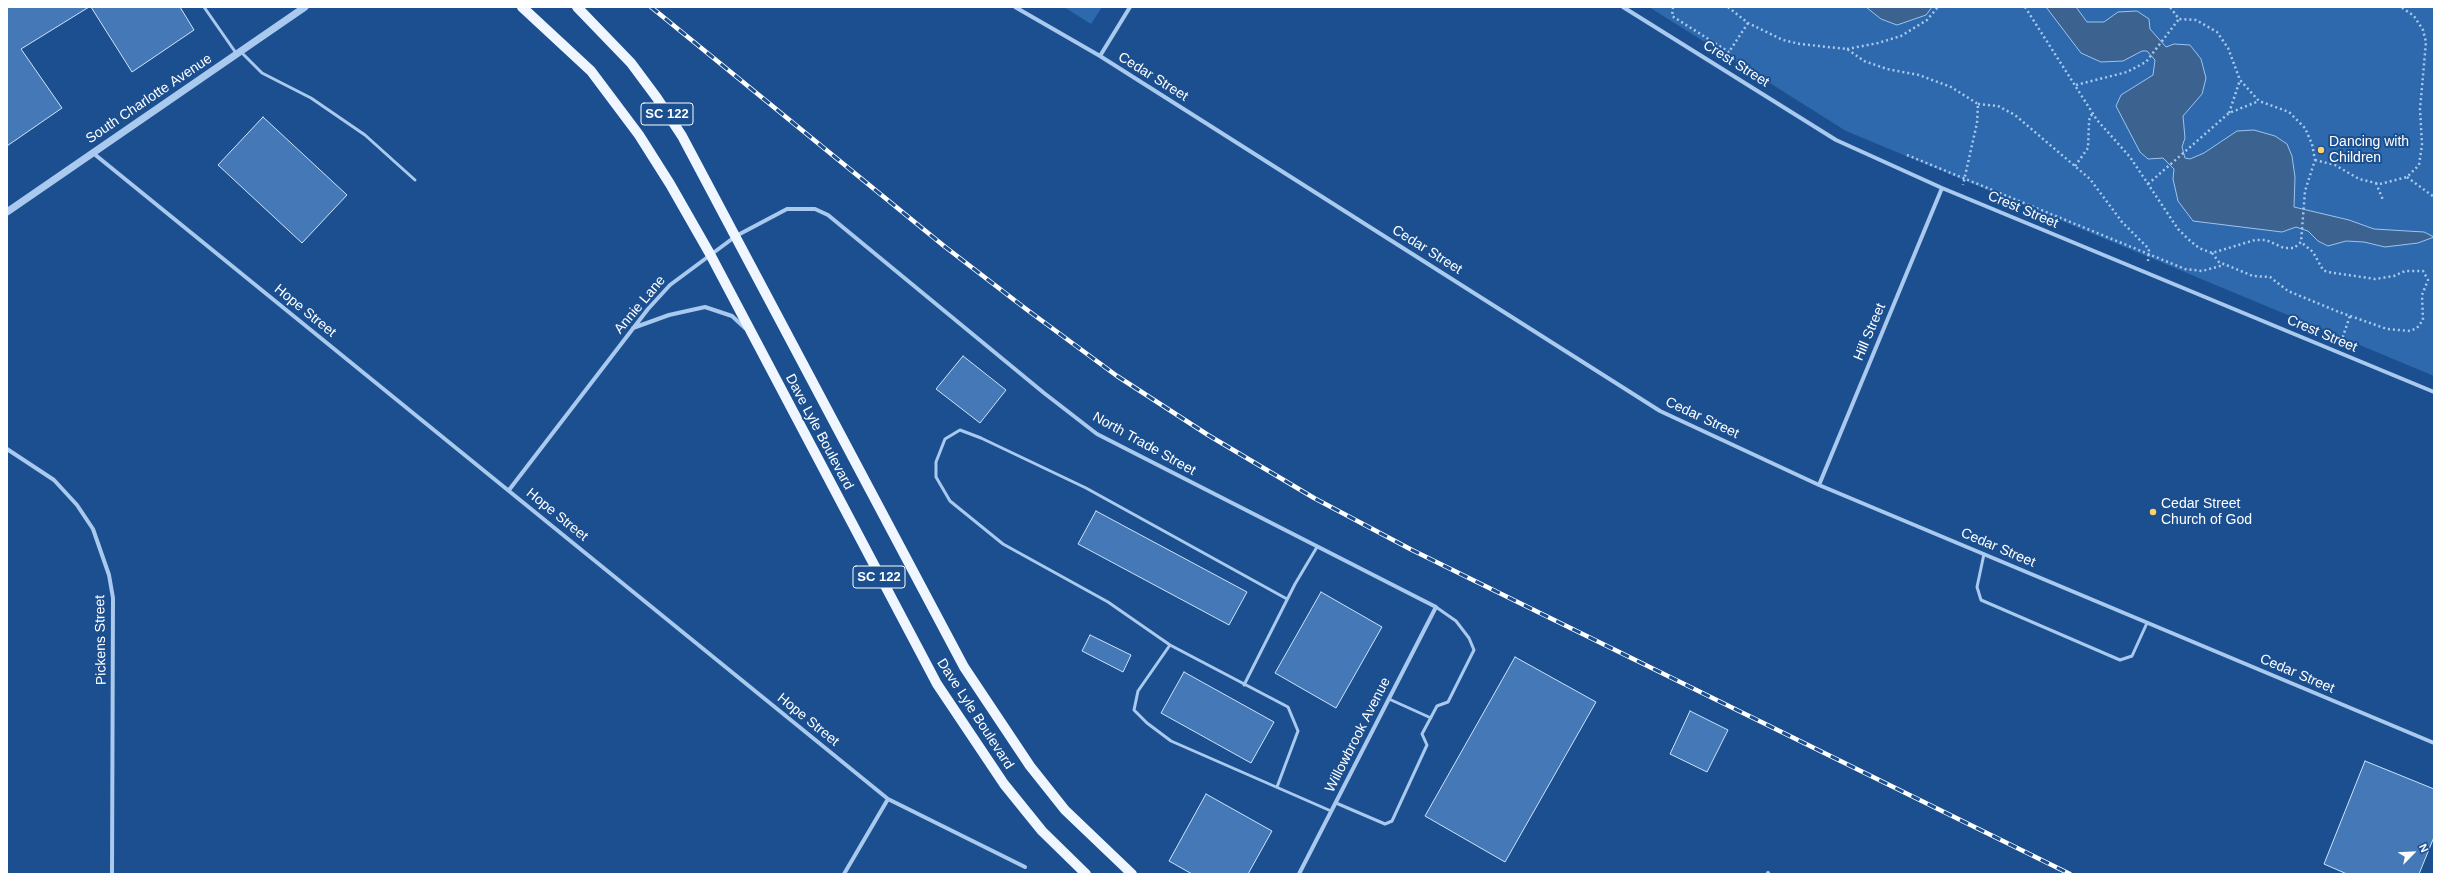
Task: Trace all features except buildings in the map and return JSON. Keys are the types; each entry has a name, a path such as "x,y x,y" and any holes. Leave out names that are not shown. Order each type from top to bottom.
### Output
{"main road":[{"name":"Dave Lyle Boulevard","path":"522,7 590,71 615,102 670,184 710,254 937,684 1004,784 1042,831 1086,874"},
{"name":"Dave Lyle Boulevard","path":"577,7 631,63 657,98 703,172 880,511 964,667 1030,766 1065,810 1132,874"}],"street":[{"name":"South Charlotte Avenue","path":"7,212 305,7"},
{"name":"Cedar Street","path":"1015,7 1100,56 1660,411 1819,485 2434,743"},
{"path":"1100,56 1130,7"},
{"name":"Crest Street","path":"1623,7 1836,140 1942,188 2434,392"},
{"name":"Hope Street","path":"93,153 888,799 1024,867"},
{"name":"Hill Street","path":"1819,485 1942,188"},
{"name":"Annie Lane","path":"509,490 633,328 670,285 710,254 736,236 769,217 796,208 816,209 828,215 854,236"},
{"name":"North Trade Street","path":"854,236 1044,393 1097,434 1436,607"},
{"path":"633,328 669,315 705,307 732,316 752,334"},
{"name":"Pickens Street","path":"7,449 54,480 77,505 93,529 109,575 113,598 112,874"},
{"name":"Willowbrook Avenue","path":"1299,874 1436,607"},
{"path":"844,874 888,799"}],"lane":[{"path":"204,7 239,53 262,73 311,98 365,135 415,180"},
{"path":"1277,787 1298,731 1294,717 1288,707 1170,645 1108,602 1002,544 950,501 936,477 936,462 945,439 960,430 981,438 1086,488 1288,598"},
{"path":"1244,685 1288,598 1317,547"},
{"path":"1984,554 1977,587 1981,600 2120,660 2132,656 2147,623"},
{"path":"1336,803 1384,824 1392,821 1427,745 1422,734 1437,706 1448,702 1474,650 1469,638 1456,621 1436,607"},
{"path":"1170,645 1138,691 1134,710 1147,723 1171,741 1332,811"},
{"path":"1389,699 1431,718"}],"path":[{"path":"1673,7 1672,16 1730,52"},
{"path":"1728,7 1762,32 1789,41 1847,49 1878,43 1901,36 1927,20 1938,7"},
{"path":"2025,7 2076,85 2093,114 2130,157 2178,229 2199,248 2212,252 2255,240 2266,240 2284,248 2294,248 2301,242 2303,207 2314,160 2312,144 2305,128 2289,112 2259,101 2240,80 2228,48 2217,32 2196,20 2179,19 2170,7"},
{"path":"2314,160 2335,165 2359,179 2380,184 2408,177 2419,165 2422,145 2420,109 2426,42 2423,30 2414,16 2401,7"},
{"path":"2076,85 2127,72 2146,62 2179,19"},
{"path":"1720,67 1748,23"},
{"path":"1847,49 1864,61 1887,69 1919,75 1944,85 1978,104 1998,106 2015,116 2090,179 2122,222 2149,249 2147,273"},
{"path":"2229,113 2240,80"},
{"path":"2148,184 2229,113 2259,101"},
{"path":"1960,195 1977,124 1978,104"},
{"path":"2075,166 2088,148 2089,122 2090,116 2093,114"},
{"path":"1907,155 1965,177 2193,271 2202,271 2225,264"},
{"path":"2408,177 2434,197"},
{"path":"2376,183 2383,200"},
{"path":"2212,252 2219,262 2253,276 2270,277 2288,291 2350,316 2400,331 2417,328 2423,320 2422,295 2428,280 2427,275 2423,271 2416,270 2375,279 2328,272 2323,270 2313,252 2301,242"},
{"path":"2337,352 2350,316"}],"shaded area":[{"path":"1064,7 1102,7 1091,24"},
{"path":"1649,7 2434,7 2434,376 1846,131"},
{"path":"1866,7 1932,7 1926,15 1897,25 1881,19"},
{"path":"2046,7 2076,7 2087,22 2104,22 2118,12 2137,11 2149,19 2150,29 2166,47 2174,44 2190,45 2201,59 2206,78 2202,94 2183,116 2185,138 2182,147 2185,158 2190,159 2204,153 2237,131 2254,130 2275,136 2287,144 2292,156 2295,177 2294,207 2349,220 2374,229 2424,232 2434,237 2418,243 2385,247 2364,242 2346,241 2328,246 2318,241 2308,231 2296,227 2282,232 2193,221 2178,201 2173,179 2174,169 2163,158 2148,159 2140,152 2116,106 2121,95 2153,75 2155,60 2147,51 2142,51 2123,61 2101,62 2081,53"}],"railway":[{"path":"651,7 944,246 1117,376 1208,435 1314,498 1412,550 2070,874"}],"place":[{"name":"Dancing with Children","path":"2321,150"},
{"name":"Cedar Street Church of God","path":"2153,512"}]}
